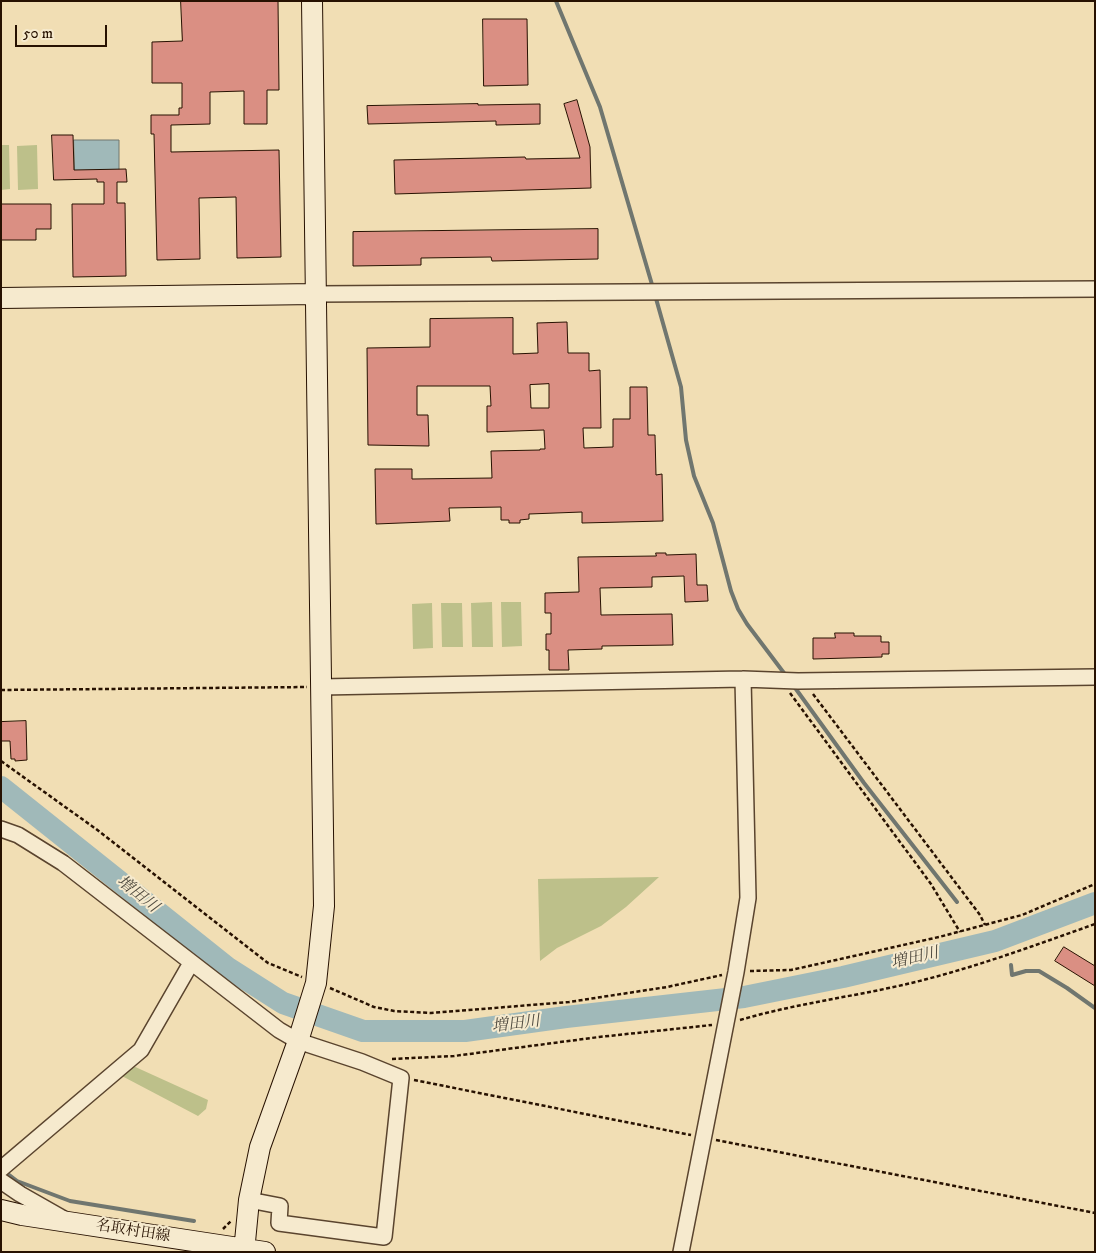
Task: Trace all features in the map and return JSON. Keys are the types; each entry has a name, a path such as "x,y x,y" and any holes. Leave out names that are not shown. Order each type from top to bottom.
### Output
{"street":[{"path":"245,1250 250,1200 260,1147 315,987 324,906 312,1"},
{"path":"1,298 1095,289"},
{"path":"321,687 743,679 1095,677"},
{"path":"681,1252 736,974 748,898 743,679"},
{"path":"1,829 18,835 63,863 279,1030 300,1034 401,1078 384,1237 279,1223 280,1206 250,1200"},
{"path":"4,1167 141,1050 191,963"},
{"path":"1,1181 69,1222"},
{"name":"名取村田線","path":"1,1210 22,1216 266,1252"}],"path":[{"path":"791,680 980,915 985,925"},
{"path":"791,680 931,884 960,932"},
{"path":"1,690 321,687"},
{"path":"1,761 96,829 268,963 315,987 374,1007 394,1011 431,1013 569,1002 736,974 791,970 960,932 1022,915 1095,884"},
{"path":"401,1078 1095,1213"},
{"path":"218,1232 225,1228 234,1216"}],"green space":[{"path":"1,145 9,145 10,189 1,190"},
{"path":"37,145 38,189 18,190 17,146"},
{"path":"492,602 493,647 472,647 471,603"},
{"path":"501,602 521,602 522,646 502,647"},
{"path":"432,603 433,648 413,649 412,604"},
{"path":"441,603 462,603 463,647 442,647"},
{"path":"659,877 626,907 601,926 557,948 540,961 538,879"},
{"path":"131,1065 208,1100 206,1109 198,1116 120,1075"}],"water":[{"path":"74,140 119,140 119,171 75,171"}],"building":[{"path":"181,1 278,1 279,90 267,90 267,124 244,124 244,91 210,92 210,124 171,125 171,152 279,150 281,257 237,258 236,197 199,198 200,259 157,260 154,134 151,134 151,115 179,115 179,108 182,108 182,83 152,83 152,42 182,41"},
{"path":"483,19 527,19 528,85 484,86"},
{"path":"577,100 590,147 591,188 395,194 394,160 525,157 526,159 580,158 564,104"},
{"path":"540,104 540,124 496,125 496,121 368,124 367,106"},
{"path":"52,135 73,135 74,170 126,169 127,182 117,182 117,203 125,203 126,276 73,277 72,204 104,204 104,182 97,182 97,179 54,180"},
{"path":"1,204 51,204 51,229 36,229 36,240 1,240"},
{"path":"598,229 598,259 492,261 491,257 421,258 421,265 353,266 353,232"},
{"path":"513,318 513,354 538,353 537,323 567,322 568,353 589,353 589,371 600,370 601,428 583,428 584,448 613,447 613,419 630,419 630,387 647,387 648,435 655,435 656,475 662,474 663,521 582,523 582,512 529,514 529,519 520,520 520,523 509,523 509,520 501,520 501,507 449,508 450,521 376,524 375,469 412,469 412,479 492,478 491,451 545,449 544,430 487,432 487,406 491,406 490,386 417,386 417,415 428,415 429,446 368,445 367,348 430,347 430,319","holes":["549,384 549,408 531,408 530,385"]},
{"path":"656,553 666,553 666,555 696,554 697,585 707,585 708,601 685,602 684,576 652,577 652,587 600,588 601,615 672,614 673,645 602,646 602,649 568,650 569,670 549,670 549,650 546,650 546,634 551,634 551,613 545,613 545,593 579,592 578,557 656,556"},
{"path":"835,633 854,633 854,636 881,636 881,642 889,642 889,654 882,654 882,657 813,659 813,638 835,638"},
{"path":"26,721 27,760 15,761 15,759 11,759 10,741 1,741 1,722"},
{"path":"1064,947 1095,966 1095,986 1055,961"}],"waterway":[{"path":"556,1 600,107 653,288"},
{"path":"655,295 681,387 686,440 694,476 713,523 731,591 738,609 747,624 787,677"},
{"path":"793,685 864,783 957,902"},
{"name":"増田川","path":"1,787 228,968 283,1003 363,1031 465,1031 566,1017 744,997 843,977 995,941 1095,903"},
{"path":"1011,965 1012,975 1026,971 1039,971 1095,1008"},
{"path":"4,1171 17,1181 70,1201 194,1221"}]}
